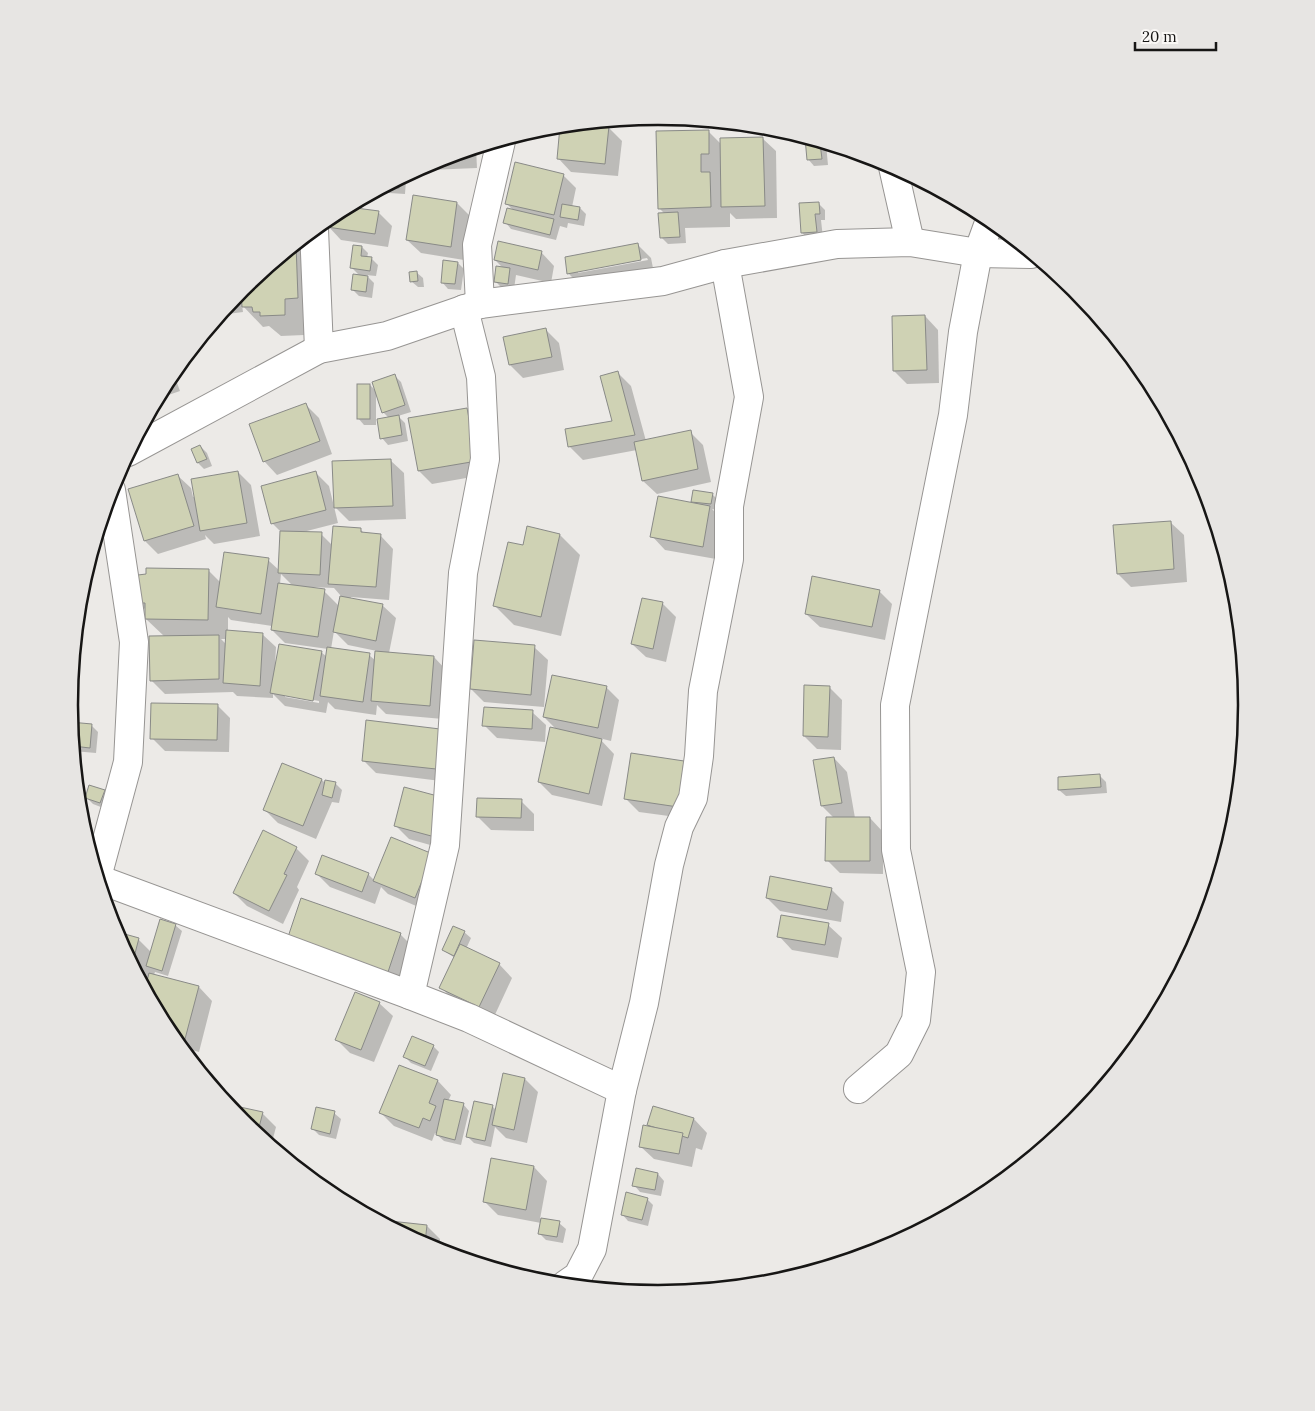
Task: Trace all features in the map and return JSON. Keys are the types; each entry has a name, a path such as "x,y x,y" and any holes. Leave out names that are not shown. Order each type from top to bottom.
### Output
{"street":[{"path":"410,995 445,845 463,573 485,459 481,377 472,306 477,245 500,147"},
{"path":"895,177 910,242"},
{"path":"858,1089 899,1054 916,1020 921,972 896,850 895,705 953,415 963,332 978,252 987,228"},
{"path":"314,238 319,349"},
{"path":"139,446 319,349 387,336 472,306 663,281 725,264 837,244 910,242 978,252 1021,254"},
{"path":"573,1279 578,1276 592,1249 622,1090 644,1003 669,865 679,827 693,798 699,756 704,691 729,560 729,506 749,397 725,264"},
{"path":"101,868 128,762 134,642 113,507"},
{"path":"104,880 469,1018 622,1090"}],"building":[{"path":"609,128 605,164 557,159 559,134"},
{"path":"709,130 709,154 701,154 701,172 710,172 711,207 658,209 656,131"},
{"path":"763,137 765,206 721,207 720,138"},
{"path":"806,144 821,149 822,159 807,160"},
{"path":"515,162 564,174 554,215 505,204"},
{"path":"413,195 457,202 451,247 406,240"},
{"path":"819,202 820,214 815,214 817,232 801,233 799,203"},
{"path":"562,204 580,207 578,220 560,217"},
{"path":"359,208 379,211 375,234 329,227"},
{"path":"507,208 554,219 550,235 503,223"},
{"path":"678,212 680,237 660,238 658,213"},
{"path":"498,241 542,251 538,270 494,260"},
{"path":"638,243 641,260 567,274 565,257"},
{"path":"353,245 362,246 361,256 372,257 370,271 350,268"},
{"path":"296,251 298,298 285,299 285,315 260,316 260,312 253,312 252,307 242,307 242,301 247,295"},
{"path":"443,260 458,262 455,284 441,283"},
{"path":"496,266 510,268 508,284 494,282"},
{"path":"417,271 418,281 410,282 409,272"},
{"path":"353,274 368,276 366,292 351,290"},
{"path":"925,315 927,370 893,371 892,316"},
{"path":"546,328 552,357 509,365 503,337"},
{"path":"618,371 635,435 568,447 565,429 612,421 600,376"},
{"path":"395,374 405,405 382,413 372,382"},
{"path":"357,384 370,384 370,419 357,419"},
{"path":"306,403 320,441 263,462 249,424"},
{"path":"467,408 477,461 418,471 408,418"},
{"path":"399,415 402,435 380,439 377,419"},
{"path":"691,430 698,469 642,481 634,442"},
{"path":"200,445 207,459 197,463 191,449"},
{"path":"391,459 393,506 334,508 332,461"},
{"path":"238,471 247,523 200,531 191,479"},
{"path":"316,471 326,510 271,524 261,486"},
{"path":"178,474 194,526 144,541 128,489"},
{"path":"693,490 713,493 711,504 691,502"},
{"path":"658,496 710,506 703,547 650,537"},
{"path":"1171,521 1174,569 1117,574 1113,525"},
{"path":"333,526 361,528 361,532 381,534 376,587 328,584"},
{"path":"527,526 560,534 541,617 493,606 508,542 523,545"},
{"path":"280,531 322,532 320,575 278,573"},
{"path":"224,552 269,558 261,614 216,607"},
{"path":"146,568 209,569 208,620 145,619 145,603 138,603 138,575 146,574"},
{"path":"812,576 880,590 872,627 805,614"},
{"path":"278,583 325,589 318,637 271,630"},
{"path":"340,596 383,604 376,641 333,632"},
{"path":"642,598 663,602 653,649 631,644"},
{"path":"226,630 263,633 260,686 223,683"},
{"path":"219,635 219,679 150,681 149,636"},
{"path":"474,640 535,645 531,695 470,689"},
{"path":"279,644 322,651 313,701 270,693"},
{"path":"327,647 370,653 363,702 320,696"},
{"path":"375,651 434,656 430,706 371,701"},
{"path":"552,675 607,686 598,728 543,717"},
{"path":"804,685 830,686 828,737 803,736"},
{"path":"151,703 218,704 217,740 150,739"},
{"path":"484,707 533,710 532,729 482,726"},
{"path":"366,720 440,729 436,769 362,761"},
{"path":"78,723 92,724 90,748 79,747"},
{"path":"550,727 602,739 589,794 538,782"},
{"path":"631,753 684,761 678,807 624,799"},
{"path":"834,757 842,803 821,806 813,760"},
{"path":"282,763 322,779 303,826 263,810"},
{"path":"1100,774 1101,787 1058,790 1058,777"},
{"path":"325,780 336,782 332,798 322,795"},
{"path":"89,785 105,790 100,803 85,798"},
{"path":"404,787 445,798 435,837 394,826"},
{"path":"477,798 522,799 521,818 476,817"},
{"path":"826,817 870,817 870,861 825,861"},
{"path":"263,830 297,847 284,874 287,875 269,911 233,893"},
{"path":"391,837 433,854 415,898 373,881"},
{"path":"322,855 369,873 362,892 315,874"},
{"path":"770,876 832,888 827,910 766,898"},
{"path":"301,898 401,933 385,981 285,946"},
{"path":"781,915 829,923 825,945 777,937"},
{"path":"160,919 176,924 162,971 146,966"},
{"path":"453,926 465,931 454,956 442,950"},
{"path":"125,934 139,938 134,956"},
{"path":"460,944 500,963 479,1007 439,988"},
{"path":"149,973 199,986 185,1039 182,1038 175,1028 147,981"},
{"path":"355,992 380,1002 361,1050 335,1040"},
{"path":"412,1036 434,1045 425,1066 403,1057"},
{"path":"399,1065 438,1080 429,1103 436,1106 430,1121 423,1118 419,1128 379,1113"},
{"path":"503,1073 525,1078 514,1130 492,1125"},
{"path":"444,1099 464,1103 455,1140 436,1135"},
{"path":"474,1101 493,1105 485,1141 466,1137"},
{"path":"653,1106 694,1118 688,1138 647,1125"},
{"path":"316,1107 335,1111 330,1134 311,1129"},
{"path":"240,1108 263,1112 259,1127 247,1116"},
{"path":"643,1125 683,1133 679,1154 639,1147"},
{"path":"491,1158 534,1166 526,1210 483,1202"},
{"path":"636,1168 658,1173 655,1190 632,1186"},
{"path":"626,1192 648,1198 642,1220 621,1215"},
{"path":"541,1218 560,1221 557,1237 538,1234"},
{"path":"392,1221 427,1225 426,1237"}]}
